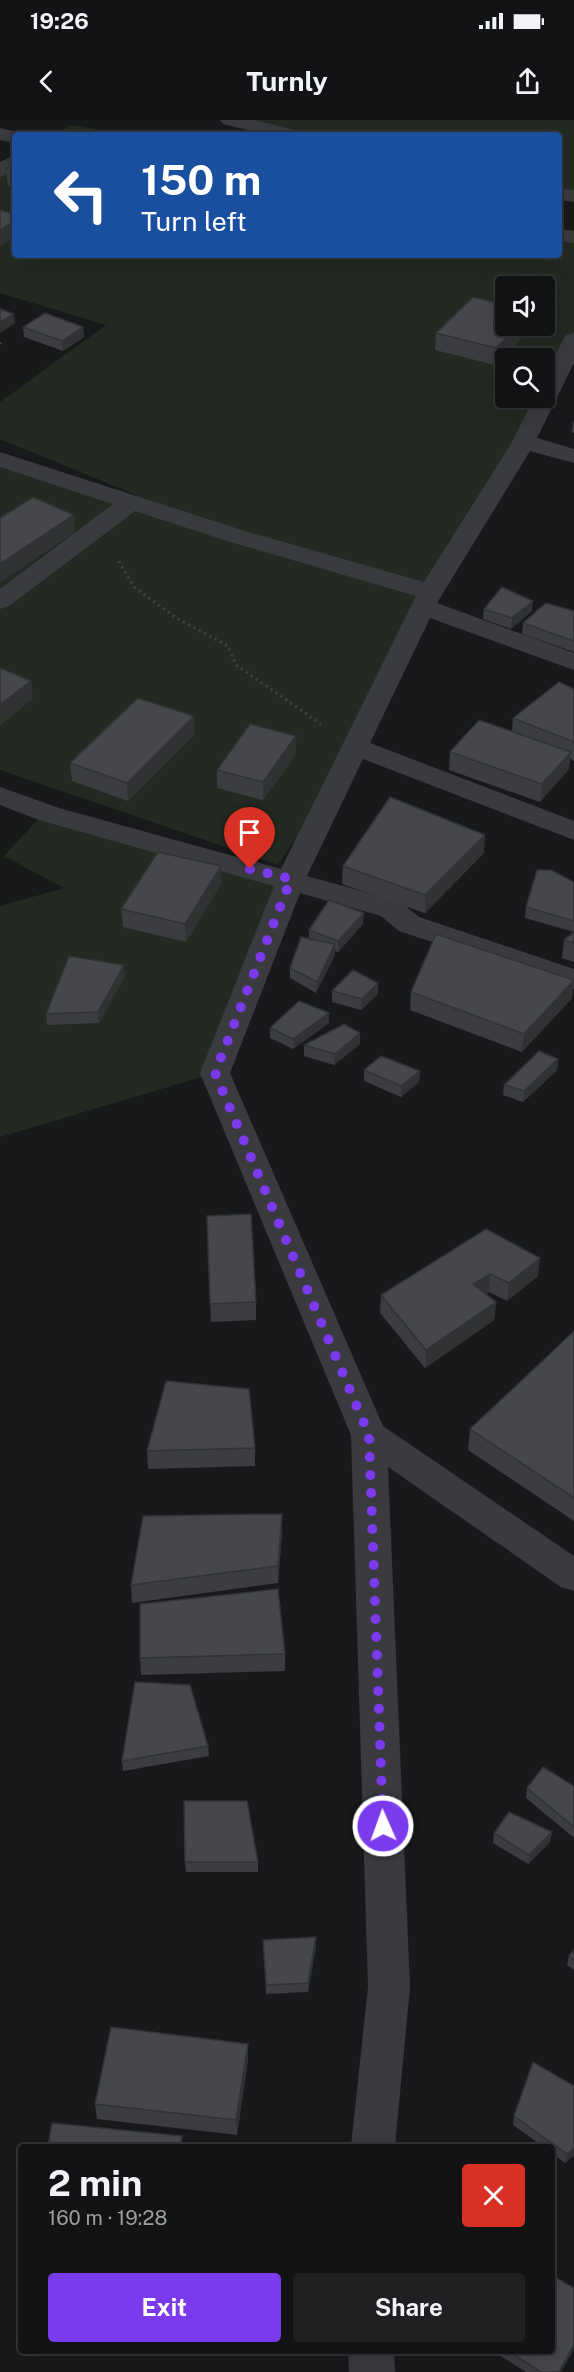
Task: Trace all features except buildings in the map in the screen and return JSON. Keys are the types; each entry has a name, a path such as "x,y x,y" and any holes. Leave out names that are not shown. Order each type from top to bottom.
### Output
{"street":[{"path":"231,120 277,125"},
{"path":"373,2144 389,1987 369,1435 215,1073 291,879 427,600 524,442 574,340"},
{"path":"524,442 574,456"},
{"path":"0,459 427,600 574,662"},
{"path":"0,601 131,502"},
{"path":"356,747 574,831"},
{"path":"0,795 49,814 291,879 391,909 409,924 574,979"},
{"path":"369,1435 574,1576"},
{"path":"371,2354 372,2372"}],"path":[{"path":"98,527 134,587 178,619 228,646 236,665 356,747"}],"shaded area":[{"path":"226,120 574,120 574,196 562,194 562,132 238,132 261,130"},
{"path":"70,125 113,132 59,132"},
{"path":"12,162 12,228 0,225 0,170"},
{"path":"562,230 574,233 574,340 555,379 555,348 495,348 495,408 541,408 356,747 278,865 0,770 0,460 226,532 0,439 0,402 106,325 0,293 0,247 12,240 12,258 562,258"},
{"path":"41,816 275,885 215,1073 0,1137 0,906 64,888 4,856"}],"route":[{"path":"250,869 291,879 215,1073 369,1435 383,1826"}]}
